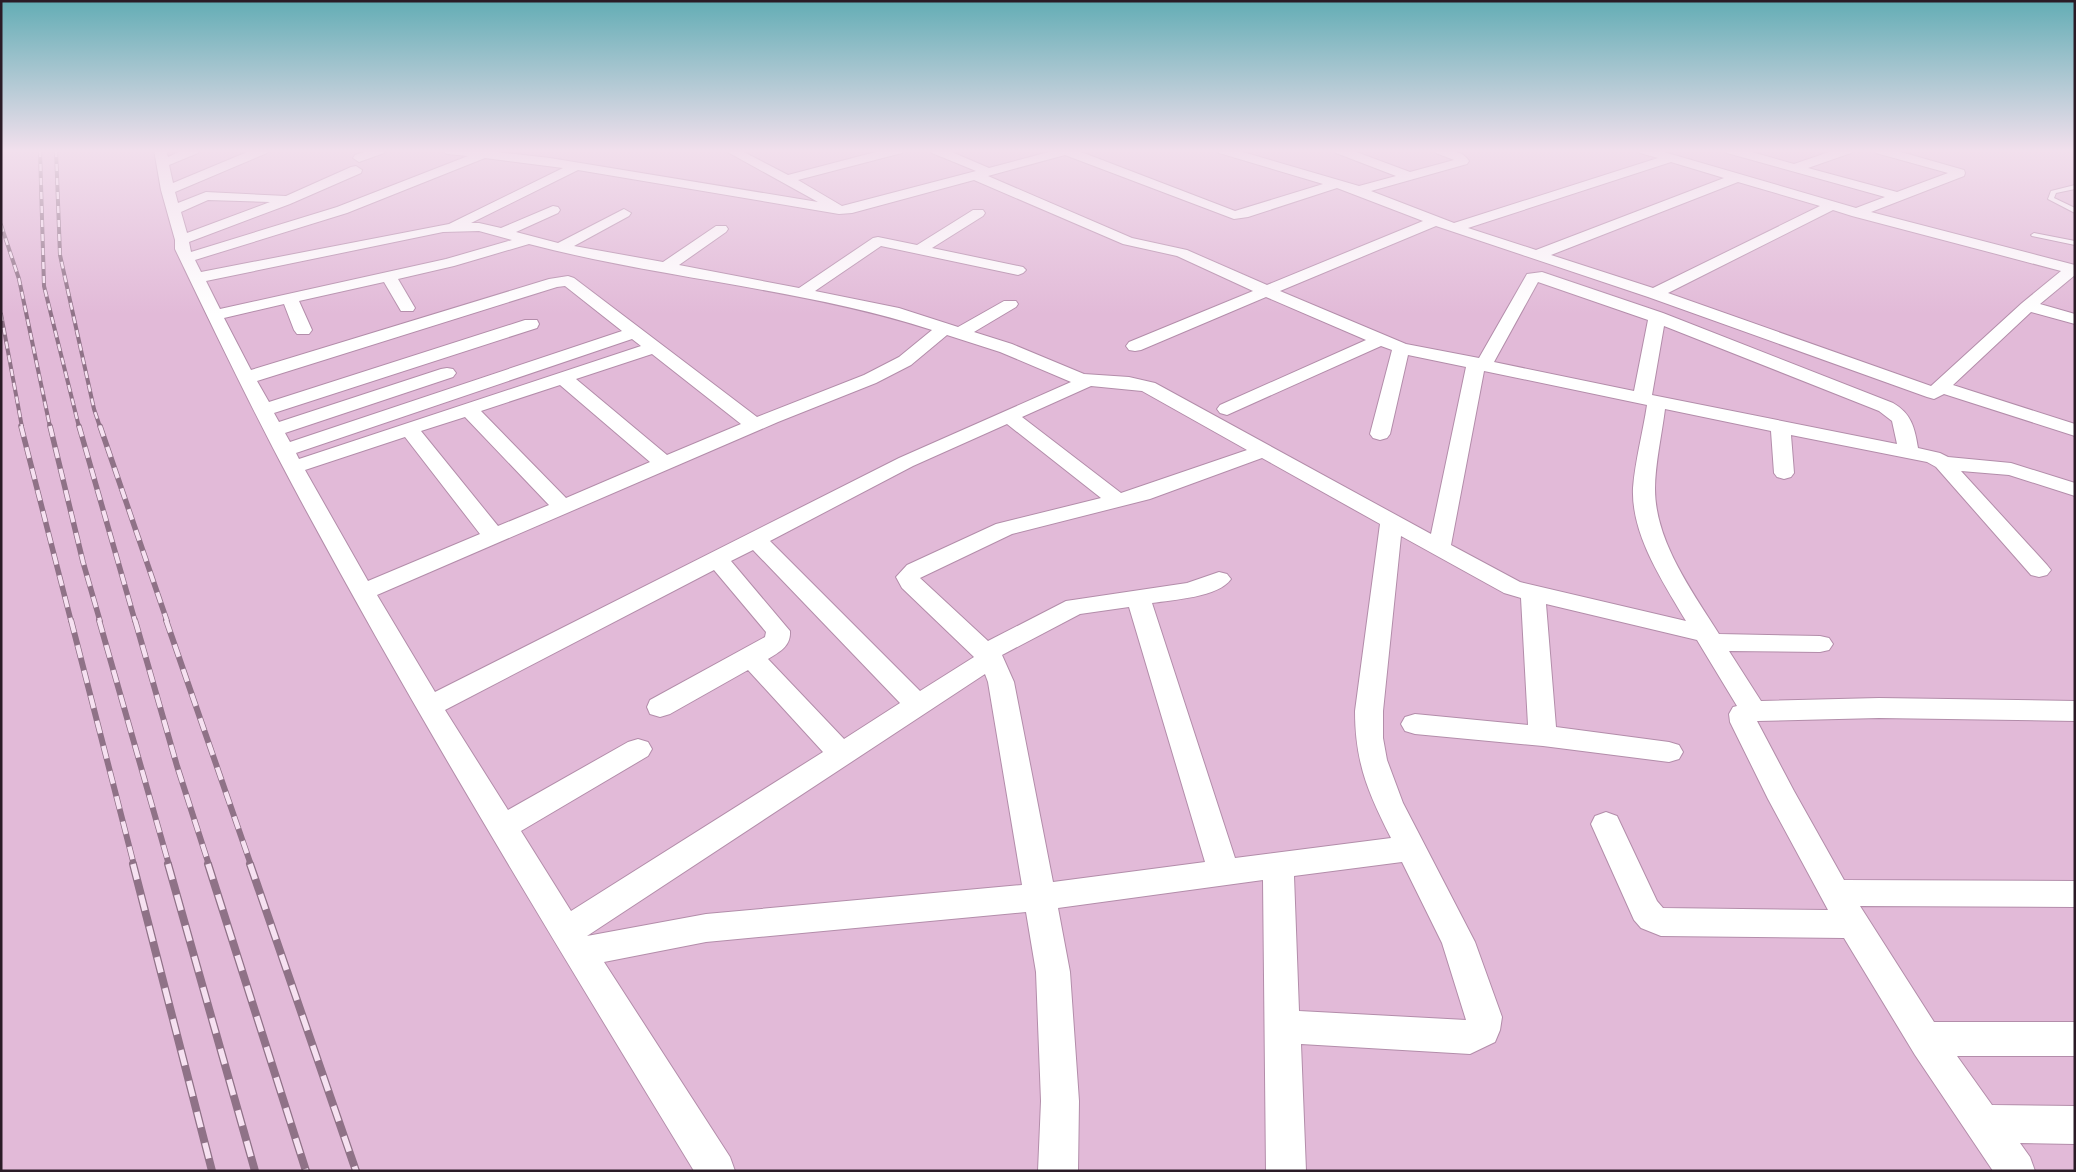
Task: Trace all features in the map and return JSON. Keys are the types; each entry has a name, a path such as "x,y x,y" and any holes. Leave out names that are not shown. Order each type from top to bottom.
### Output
{"street":[{"path":"172,205 188,259 214,315 246,378 363,592 429,707 716,1171"},
{"path":"188,259 280,205"},
{"path":"188,259 355,205"},
{"path":"452,227 498,205"},
{"path":"806,205 839,210 854,209 870,205"},
{"path":"830,205 839,210"},
{"path":"1049,205 1128,241 1182,253 1400,348 1781,427 1908,450 1933,457 1943,463 2039,570"},
{"path":"1205,205 1234,215 1272,205"},
{"path":"1393,205 1454,228 1654,294 1934,393 2028,306 2059,290 2074,270 1826,205"},
{"path":"1454,228 1526,205"},
{"path":"1537,255 1667,205"},
{"path":"1856,213 1878,205"},
{"path":"1654,294 1830,206"},
{"path":"502,233 553,210"},
{"path":"560,248 624,213"},
{"path":"920,249 978,213"},
{"path":"1135,346 1435,221"},
{"path":"188,259 452,227 478,228 532,237 560,248 667,266 900,314 1006,348 1088,382 1129,383 1148,387 1512,588 1533,595 1708,638 1820,644"},
{"path":"667,266 721,228"},
{"path":"214,315 449,263 532,237"},
{"path":"802,293 874,242 884,241 1018,270"},
{"path":"388,276 407,308"},
{"path":"1439,549 1480,364 1533,277 1542,277 1657,317 1895,411 1903,420 1908,450"},
{"path":"246,378 562,281 568,281 755,425"},
{"path":"289,298 303,330"},
{"path":"363,592 755,425 892,369 952,331 1010,304"},
{"path":"2028,306 2075,320"},
{"path":"1657,317 1644,488 1646,512 1665,566 1753,711"},
{"path":"279,439 532,324"},
{"path":"279,439 635,332"},
{"path":"1227,409 1380,340"},
{"path":"279,439 409,429 655,347"},
{"path":"1380,434 1400,348"},
{"path":"279,439 447,373"},
{"path":"563,378 665,464"},
{"path":"429,707 906,462 1088,382"},
{"path":"1941,387 2075,430"},
{"path":"468,409 563,507"},
{"path":"1008,416 1118,501"},
{"path":"1781,427 1784,473"},
{"path":"409,429 494,536"},
{"path":"1058,1171 1060,1102 1052,972 1001,682 988,656 910,583 908,577 915,570 1004,529 1118,501 1265,450"},
{"path":"1943,463 2011,469 2075,490"},
{"path":"1282,1026 1470,1037 1482,1030 1484,1017 1461,950 1388,803 1373,760 1369,738 1369,711 1391,521"},
{"path":"755,539 918,705"},
{"path":"660,707 778,640 778,631 717,559"},
{"path":"573,941 842,754 918,705 988,656 1057,615 1075,607 1192,590 1219,579"},
{"path":"1533,595 1542,736"},
{"path":"1138,597 1224,873"},
{"path":"750,657 842,754"},
{"path":"2016,1171 1926,1039 1855,924 1780,795 1744,722 1742,714 1753,711 1880,708 2075,711"},
{"path":"1415,724 1542,736 1669,752"},
{"path":"503,827 638,749"},
{"path":"1606,824 1645,910 1652,918 1661,922 1855,924"},
{"path":"573,941 1039,898 1411,848"},
{"path":"1278,866 1286,1171"},
{"path":"1837,893 2075,894"},
{"path":"1926,1039 2075,1039"},
{"path":"1984,1124 2075,1125"}],"lane":[{"path":"2062,205 2075,211"},
{"path":"2034,236 2075,243"}],"railway":[{"path":"42,205 44,286 79,427"},
{"path":"58,205 60,255 94,409 100,427"},
{"path":"1,225 19,279 50,427"},
{"path":"1,314 22,427"},
{"path":"21,426 71,621"},
{"path":"50,426 83,562 100,621"},
{"path":"79,426 135,621"},
{"path":"100,426 167,621"},
{"path":"71,620 134,865"},
{"path":"99,620 169,865"},
{"path":"135,620 177,766 209,865"},
{"path":"166,620 251,865"},
{"path":"133,864 212,1171"},
{"path":"168,864 255,1171"},
{"path":"208,864 306,1171"},
{"path":"250,864 356,1171"}]}
